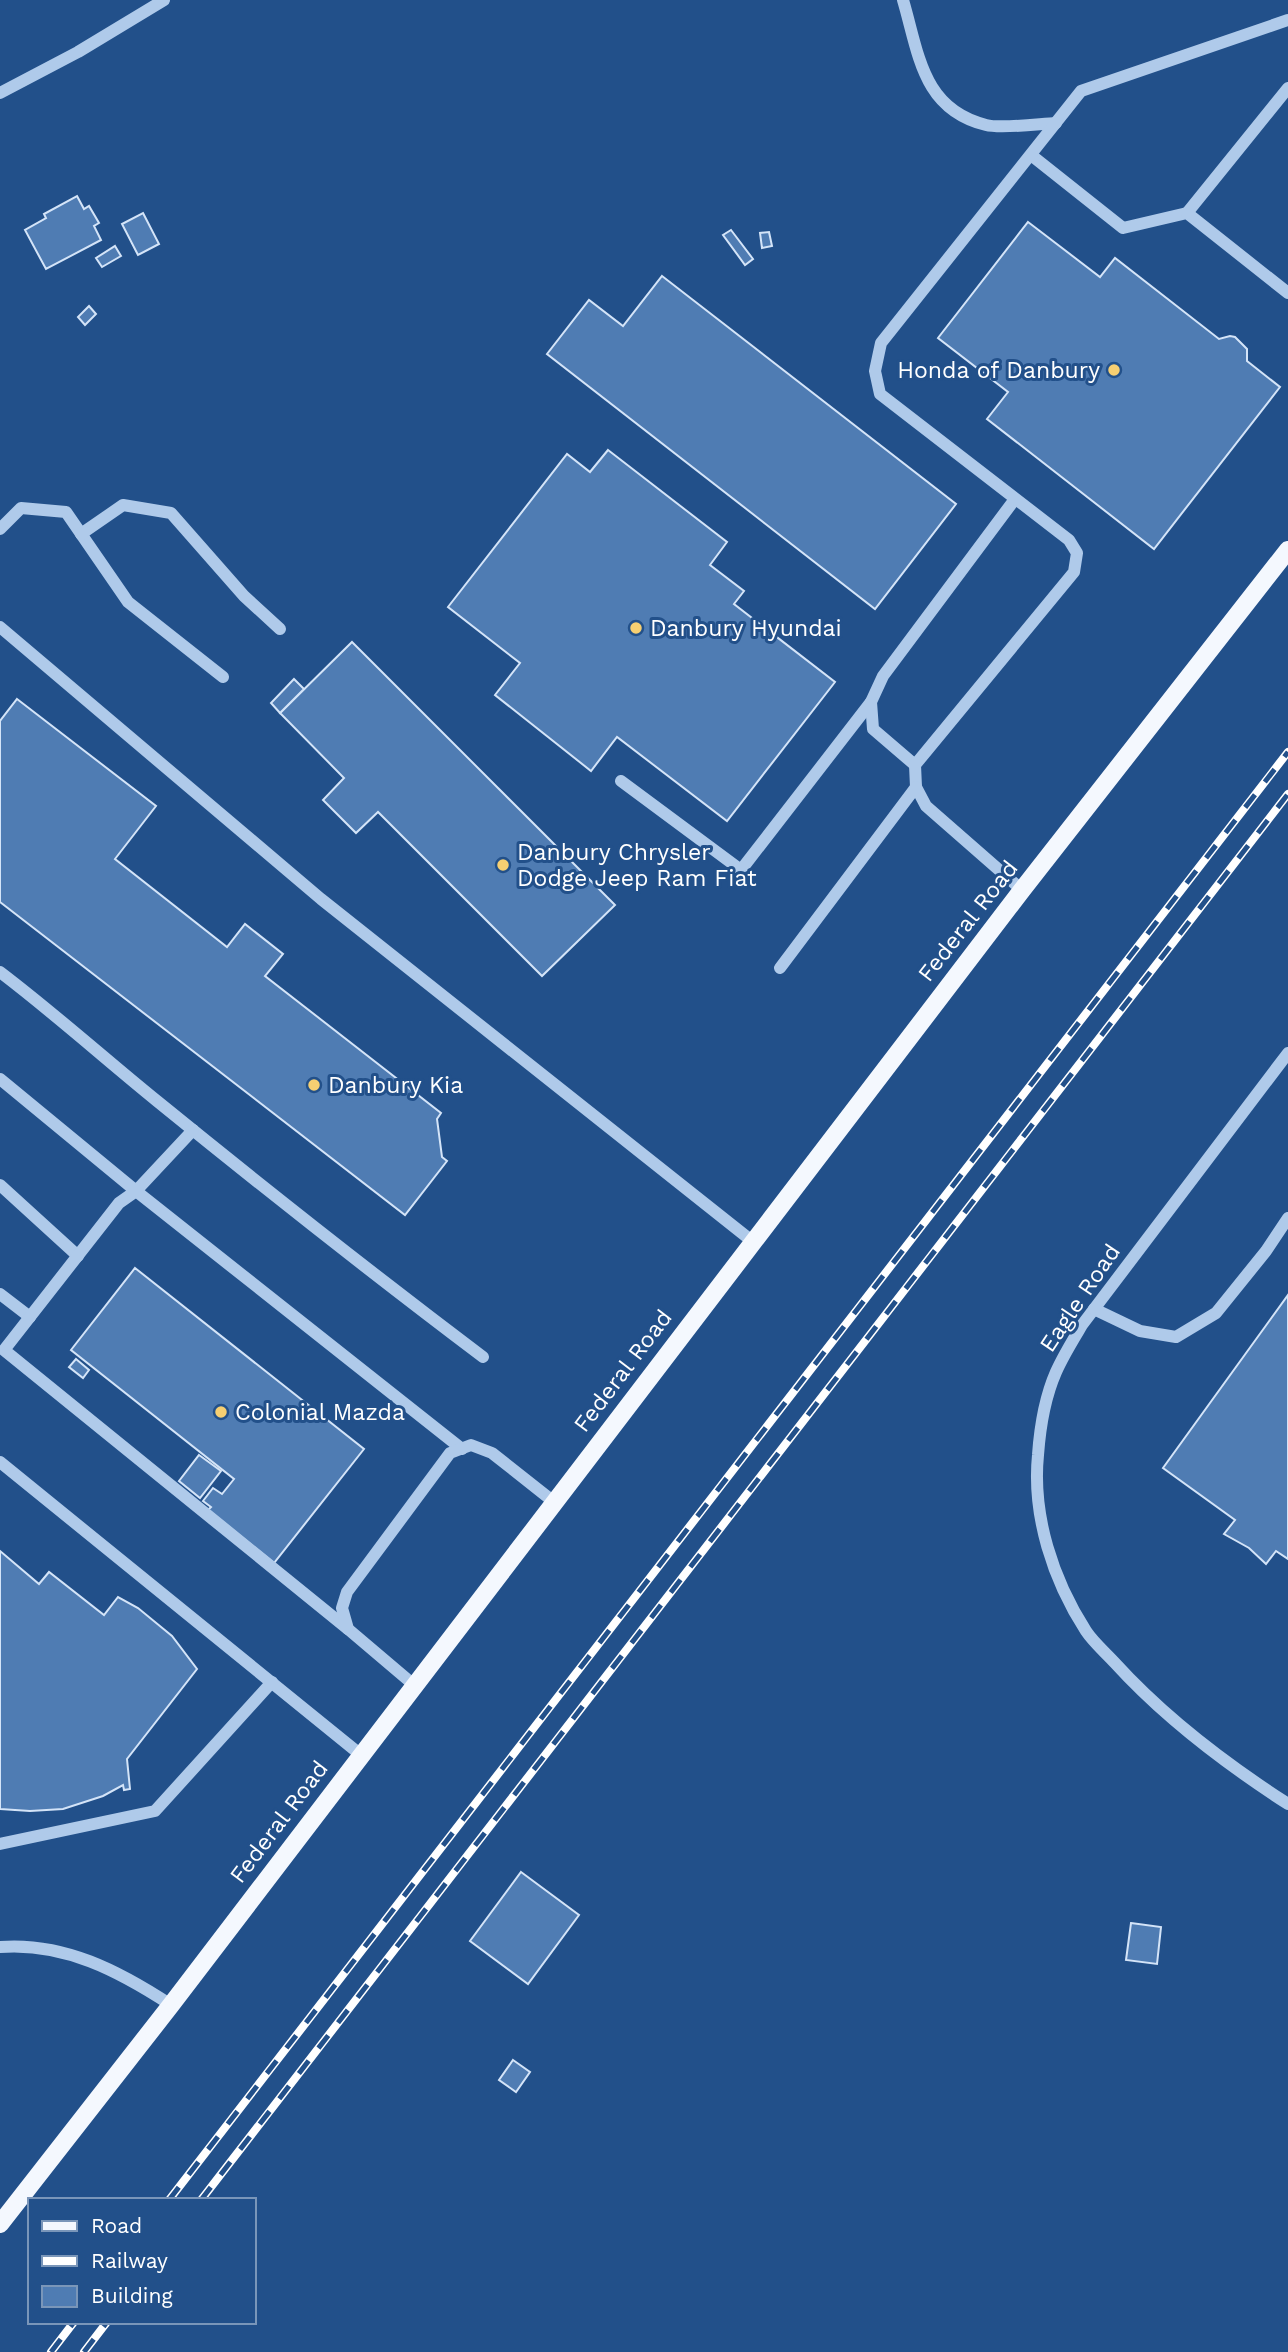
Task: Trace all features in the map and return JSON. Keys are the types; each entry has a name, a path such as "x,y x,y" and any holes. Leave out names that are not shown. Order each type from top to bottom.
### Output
{"main road":[{"name":"Federal Road","path":"0,2224 171,2005 1022,890 1288,550"}],"street":[{"path":"0,93 78,52 164,0"},
{"path":"903,0 928,83 948,109 988,126 1056,123"},
{"path":"1022,890 926,806 916,787 915,765 1074,572 1077,553 1069,540 880,394 875,371 881,343 1081,91 1288,20"},
{"path":"1031,155 1123,228 1187,213 1288,88"},
{"path":"1187,213 1285,286"},
{"path":"621,781 741,870 871,702 883,676 1015,499"},
{"path":"82,534 123,505 171,513 244,596 280,628"},
{"path":"0,529 21,508 66,512 128,602 223,677"},
{"path":"0,627 321,899 752,1241"},
{"path":"871,702 873,729 915,765"},
{"path":"780,968 916,787"},
{"path":"0,972 57,1016 192,1130 390,1287 484,1357"},
{"name":"Eagle Road","path":"1288,1053 1094,1309 1055,1373 1041,1426 1036,1477 1043,1531 1060,1586 1088,1633 1135,1685 1243,1775 1288,1804"},
{"path":"0,1079 136,1191 461,1449"},
{"path":"192,1130 136,1191 119,1203 4,1350 414,1685"},
{"path":"0,1185 78,1256"},
{"path":"1094,1309 1140,1331 1176,1337 1216,1313 1266,1251 1288,1218"},
{"path":"0,1294 30,1317"},
{"path":"348,1629 342,1608 347,1592 450,1453 471,1445 492,1453 554,1502"},
{"path":"0,1462 361,1755"},
{"path":"0,1843 155,1811 272,1682"},
{"path":"0,1947 51,1949 98,1963 136,1982 171,2005"}],"building":[{"path":"77,196 84,209 89,206 99,223 94,226 101,240 46,269 25,230 46,218 44,214"},
{"path":"143,213 159,244 138,255 122,224"},
{"path":"1028,222 1100,277 1115,258 1219,339 1235,337 1247,349 1247,361 1280,387 1154,549 987,419 1008,392 938,338"},
{"path":"731,230 753,259 745,265 723,235"},
{"path":"769,232 772,246 762,248 760,233"},
{"path":"115,246 121,256 102,267 96,258"},
{"path":"662,276 956,504 875,609 547,354 589,300 623,326"},
{"path":"89,306 96,314 85,325 78,317"},
{"path":"608,450 727,542 710,565 744,591 734,604 835,682 727,821 617,737 591,771 495,695 520,663 448,607 567,454 590,472"},
{"path":"352,642 615,905 542,976 378,812 356,833 323,800 344,778 280,713"},
{"path":"294,679 304,689 280,713 271,703"},
{"path":"17,699 156,806 115,859 227,947 245,924 283,954 265,976 441,1113 437,1119 442,1157 447,1161 405,1215 0,902 0,721"},
{"path":"135,1268 364,1449 274,1563 208,1510 211,1507 203,1501 213,1488 222,1494 234,1479 71,1350"},
{"path":"1288,1295 1288,1559 1276,1551 1266,1564 1249,1548 1224,1534 1235,1520 1163,1468"},
{"path":"76,1359 89,1370 83,1378 69,1367"},
{"path":"199,1455 221,1471 200,1498 179,1481"},
{"path":"0,1551 39,1584 49,1572 104,1615 118,1597 138,1608 172,1636 197,1669 127,1759 130,1789 124,1790 123,1785 103,1796 63,1809 0,1809"},
{"path":"521,1872 579,1915 528,1984 470,1941"},
{"path":"1131,1923 1161,1927 1157,1964 1126,1960"},
{"path":"513,2060 530,2072 516,2092 499,2080"}],"railway":[{"path":"171,2198 1288,752"},
{"path":"203,2198 1288,794"},
{"path":"51,2352 72,2324"},
{"path":"84,2352 105,2324"}],"place":[{"name":"Honda of Danbury","path":"1114,370"},
{"name":"Danbury Hyundai","path":"636,628"},
{"name":"Danbury Chrysler Dodge Jeep Ram Fiat","path":"503,865"},
{"name":"Danbury Kia","path":"314,1085"},
{"name":"Colonial Mazda","path":"221,1412"}]}
